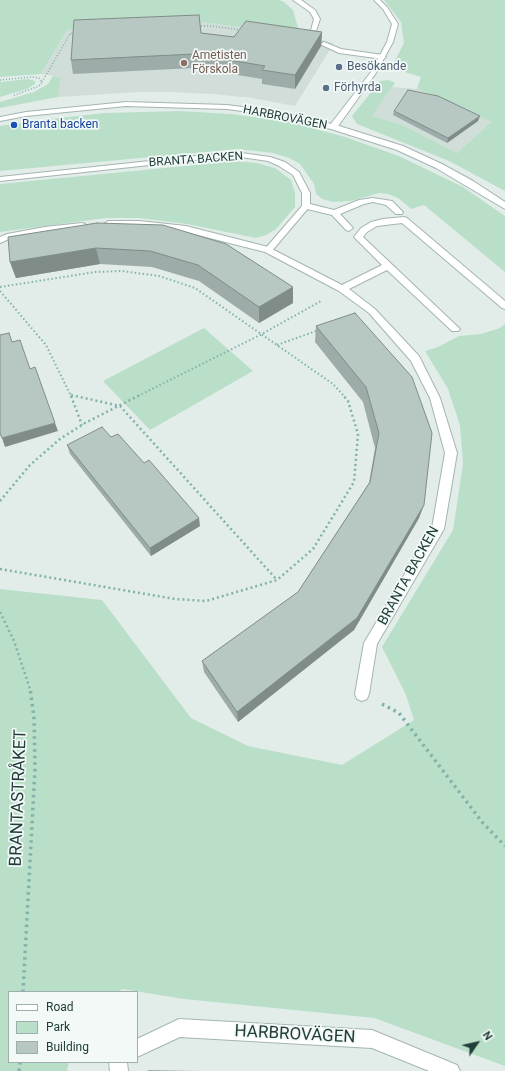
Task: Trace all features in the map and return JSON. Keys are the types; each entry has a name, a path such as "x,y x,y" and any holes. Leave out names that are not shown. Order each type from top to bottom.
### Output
{"street":[{"path":"296,0 312,11 316,19 314,30"},
{"path":"333,127 374,72 390,42 395,24 386,8 377,0"},
{"path":"324,44 345,52 383,57"},
{"name":"HARBROVÄGEN","path":"0,119 26,114 126,104 190,105 254,110 279,114 333,127 400,148 470,182 505,206"},
{"name":"BRANTA BACKEN","path":"0,179 234,154 270,159 288,168 296,174 302,183 306,192 306,206"},
{"path":"335,213 362,202 372,200 389,203 399,212"},
{"path":"268,250 306,206 335,213 349,228"},
{"path":"455,329 358,237 364,230 374,224 386,221 404,220 505,306"},
{"name":"BRANTA BACKEN","path":"0,240 7,237 45,230 95,224 139,224 186,229 268,250 342,289 372,311 415,359 435,398 451,453 438,528 371,643 362,694"},
{"path":"342,289 387,266"},
{"name":"HARBROVÄGEN","path":"138,1048 179,1028 372,1039 451,1071"}],"path":[{"path":"196,26 212,26 242,30"},
{"path":"7,97 39,86 70,34 76,32"},
{"path":"0,80 31,77 39,78 42,82"},
{"path":"0,287 95,272 122,272 159,276 195,288 333,384 348,401 358,434 354,482 313,549 277,580 206,601 175,600 0,569"},
{"path":"0,501 30,465 60,439 82,425 262,334 342,289"},
{"path":"0,291 46,345 71,396 82,425"},
{"path":"277,345 321,330"},
{"path":"71,396 120,406 277,580"},
{"name":"BRANTASTRÅKET","path":"0,612 14,641 29,683 34,718 35,770 24,991"},
{"path":"362,694 399,713 482,822 505,846"}],"shaded area":[{"name":"Ametisten Förskola","path":"200,22 297,34 333,43 295,106 252,98 172,92 138,92 58,97 61,77 41,74 67,30"},
{"path":"392,87 417,89 491,122 457,153 403,125 372,116"}],"green space":[{"path":"0,0 279,0 284,2 293,10 299,31 297,34 200,22 67,30 41,74 0,77"},
{"path":"384,0 505,0 505,191 449,161 357,124 352,116 380,81 389,80 395,83 372,116 403,125 457,153 491,122 417,89 421,77 391,68 404,43 401,22"},
{"path":"53,76 61,77 58,97 0,108 0,102 34,92 48,84"},
{"path":"28,79 35,81 35,84 27,89 0,97 0,82"},
{"path":"180,111 231,114 286,121 345,137 399,156 463,187 505,216 505,272 424,205 411,209 398,198 388,194 379,193 351,201 333,202 322,199 316,194 314,184 300,164 289,158 273,153 238,149 0,171 0,126 105,113"},
{"path":"236,161 257,163 275,168 291,180 295,193 295,207 276,229 266,235 256,238 187,224 139,218 106,218 0,232 0,184"},
{"path":"505,324 505,1066 374,1018 184,999 122,989 120,991 8,991 8,1063 69,1063 67,1071 0,1071 0,589 102,600 191,718 248,746 342,765 414,720 406,695 382,647 453,530 463,464 460,425 448,389 425,351 438,347 459,336 481,334 500,328"},
{"path":"204,328 253,371 150,430 103,381"}],"building":[{"path":"199,15 201,33 234,37 246,21 322,32 295,75 262,70 265,66 194,54 71,60 74,20"},
{"path":"408,90 438,96 480,116 448,138 394,111"},
{"path":"97,223 163,225 226,244 293,287 259,307 198,265 150,251 96,248 10,262 8,237"},
{"path":"355,313 412,377 432,433 424,505 357,618 237,712 202,661 298,592 370,482 379,433 366,387 316,326"},
{"path":"9,333 12,342 20,340 30,369 35,367 55,423 2,438 0,433 0,335"},
{"path":"102,427 111,437 118,434 144,463 149,460 199,518 150,548 67,445"}],"place":[{"name":"Ametisten Förskola","path":"184,63"},
{"name":"Besökande","path":"339,67"},
{"name":"Förhyrda","path":"326,88"},
{"name":"Branta backen","path":"14,125"}]}
